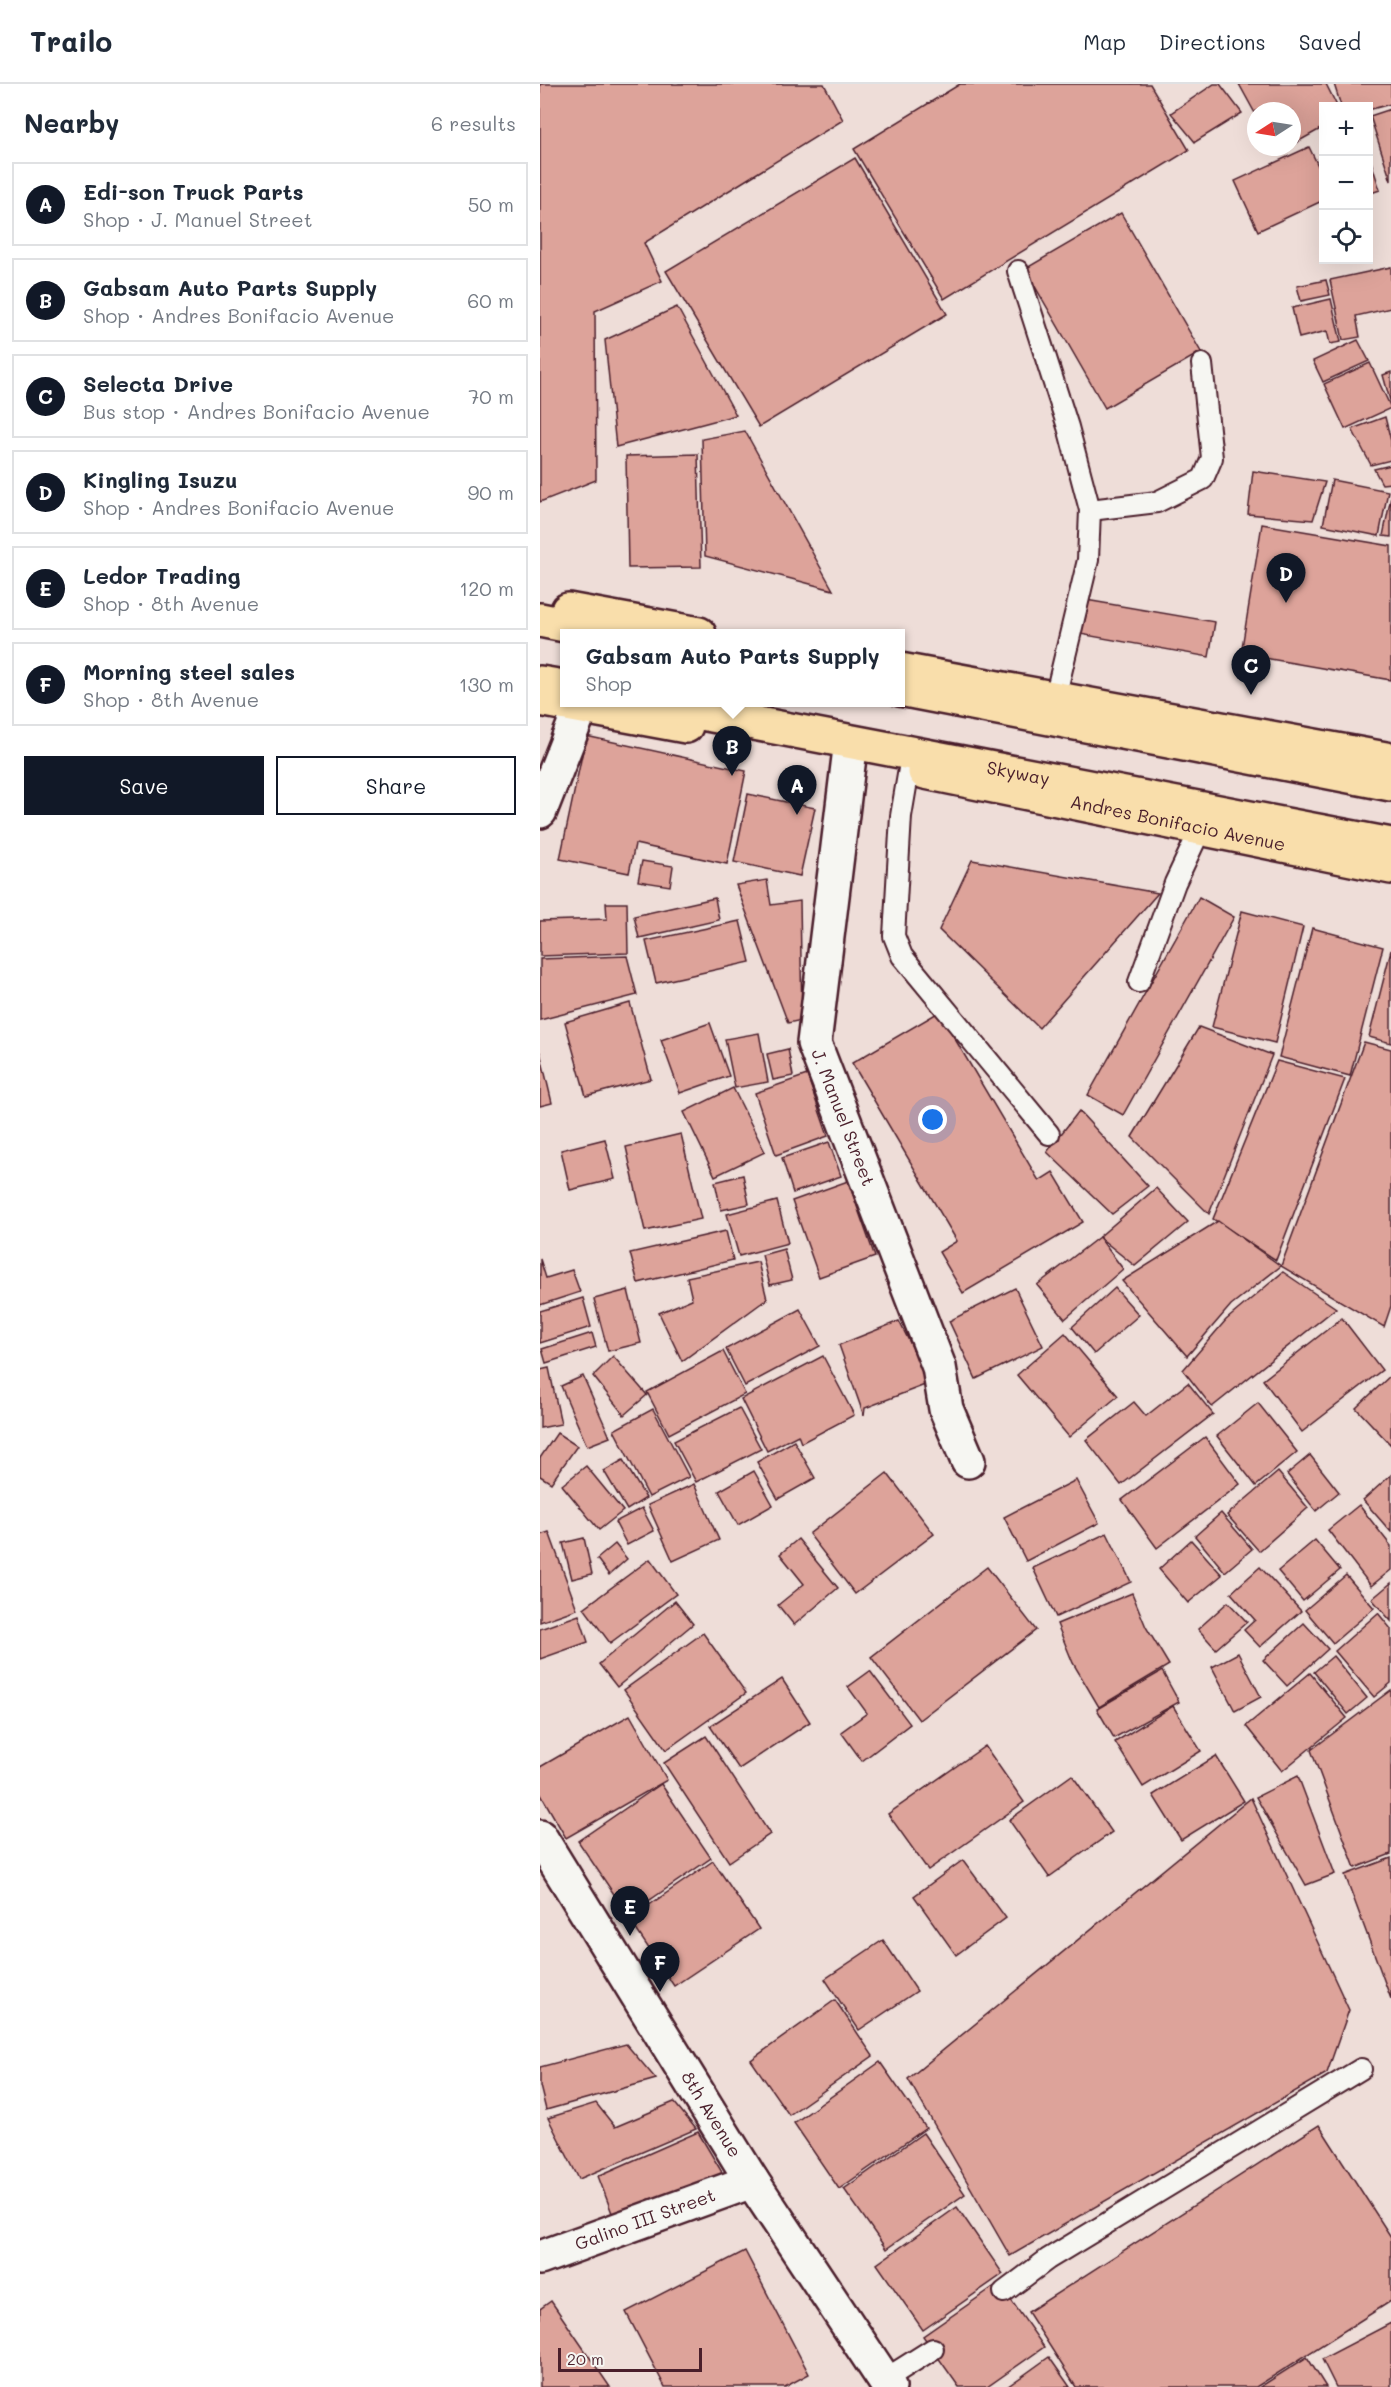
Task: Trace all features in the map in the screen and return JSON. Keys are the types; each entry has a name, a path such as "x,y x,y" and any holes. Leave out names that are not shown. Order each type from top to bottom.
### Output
{"main road":[{"path":"540,604 677,629"},
{"path":"540,620 588,629"},
{"path":"905,671 1391,760"},
{"path":"540,683 560,692"},
{"path":"905,690 1391,784"},
{"name":"Andres Bonifacio Avenue","path":"540,699 560,698"},
{"name":"Andres Bonifacio Avenue","path":"618,707 849,757 1391,867"},
{"name":"Skyway","path":"670,707 1391,845"}],"street":[{"path":"540,811 569,707"},
{"name":"J. Manuel Street","path":"849,757 814,1043 939,1367 946,1409 968,1461"},
{"name":"8th Avenue","path":"540,1837 752,2181 886,2383"},
{"name":"Galino III Street","path":"540,2258 752,2181"}],"lane":[{"path":"1018,271 1068,427 1090,510 1088,560 1055,698"},
{"path":"1090,510 1157,501 1203,479 1212,458 1202,364"},
{"path":"909,769 901,816 894,936 902,956 1049,1134"},
{"path":"1139,982 1175,884 1201,828"},
{"path":"1004,2292 1048,2259 1361,2069"},
{"path":"886,2383 933,2349"}],"building":[{"path":"540,84 824,84 843,120 644,243 662,281 595,311 596,480 540,502"},
{"path":"960,84 1150,84 1189,150 944,299 854,149"},
{"path":"1214,84 1220,84 1242,113 1195,142 1171,113"},
{"path":"1239,84 1326,84 1335,102 1319,102 1319,130 1301,140 1301,102 1249,102"},
{"path":"1334,84 1391,84 1391,104 1373,109 1373,102 1340,102"},
{"path":"1391,109 1391,181 1373,125 1373,115"},
{"path":"1309,147 1319,168 1319,202 1258,231 1235,181 1289,156 1301,156 1301,151"},
{"path":"855,158 947,314 759,427 666,271"},
{"path":"1373,168 1380,190 1373,192"},
{"path":"1121,213 1201,352 1105,408 1025,269"},
{"path":"1391,267 1391,308 1356,316 1360,337 1343,340 1330,280"},
{"path":"1326,280 1330,295 1301,301 1297,286"},
{"path":"1331,299 1341,342 1330,344 1327,331 1299,338 1292,308"},
{"path":"677,307 736,415 616,447 605,340"},
{"path":"1358,340 1369,361 1323,382 1313,361"},
{"path":"1370,363 1391,408 1345,429 1324,384"},
{"path":"1391,372 1391,404 1383,375"},
{"path":"1385,417 1391,441 1391,460 1371,465 1352,429"},
{"path":"745,431 833,590 705,556 702,439"},
{"path":"698,454 701,567 628,568 626,456"},
{"path":"1391,465 1391,483 1382,484 1374,469"},
{"path":"1253,471 1325,482 1313,520 1248,514"},
{"path":"1332,480 1388,491 1379,536 1323,525"},
{"path":"1391,497 1391,537 1383,536"},
{"path":"1262,524 1391,546 1391,680 1241,654"},
{"path":"1086,600 1215,622 1209,657 1080,634"},
{"path":"586,736 746,771 727,864 635,844 629,873 560,859"},
{"path":"748,794 815,808 800,876 734,862"},
{"path":"972,860 1158,893 1039,1028 939,930"},
{"path":"642,861 673,866 670,886 638,881"},
{"path":"767,880 771,905 800,901 802,1020 788,1023 736,885"},
{"path":"1199,897 1234,917 1123,1115 1088,1095"},
{"path":"715,898 719,920 639,938 634,916"},
{"path":"606,903 627,903 628,953 540,956 540,921 607,919"},
{"path":"1242,911 1303,927 1275,1043 1212,1027"},
{"path":"740,921 750,962 656,983 646,941"},
{"path":"1312,928 1383,947 1350,1076 1279,1057"},
{"path":"1391,950 1391,1043 1369,1037"},
{"path":"627,956 637,995 540,1020 540,959"},
{"path":"630,1003 651,1079 586,1096 565,1022"},
{"path":"939,1012 1039,1181 1053,1172 1083,1222 963,1293 939,1252 957,1241 852,1063"},
{"path":"710,1023 729,1076 680,1093 661,1040"},
{"path":"1199,1027 1272,1055 1209,1214 1132,1137"},
{"path":"759,1033 768,1082 735,1088 725,1039"},
{"path":"1364,1042 1391,1049 1391,1306 1384,1327 1281,1266"},
{"path":"788,1049 793,1076 773,1080 767,1054"},
{"path":"540,1052 552,1103 540,1106"},
{"path":"1277,1061 1345,1079 1276,1260 1213,1219"},
{"path":"807,1075 828,1136 776,1155 755,1093"},
{"path":"733,1088 765,1152 715,1176 684,1112"},
{"path":"1079,1111 1148,1186 1112,1214 1047,1152"},
{"path":"681,1134 701,1219 645,1231 626,1147"},
{"path":"605,1139 615,1179 570,1190 561,1150"},
{"path":"829,1142 841,1176 793,1193 782,1158"},
{"path":"743,1175 749,1204 721,1210 715,1182"},
{"path":"848,1181 875,1257 819,1277 792,1201"},
{"path":"1156,1188 1188,1222 1135,1266 1099,1237"},
{"path":"777,1201 788,1243 739,1256 727,1214"},
{"path":"1218,1221 1281,1266 1231,1305 1187,1356 1122,1281"},
{"path":"726,1231 733,1260 638,1283 630,1253"},
{"path":"1099,1237 1123,1269 1065,1319 1037,1285"},
{"path":"784,1249 792,1280 770,1285 762,1255"},
{"path":"540,1259 546,1278 572,1270 580,1292 540,1305"},
{"path":"758,1262 767,1299 682,1361 659,1313 692,1299 687,1277"},
{"path":"1283,1272 1336,1308 1212,1407 1183,1370 1226,1320"},
{"path":"1015,1288 1043,1346 976,1379 949,1321"},
{"path":"1115,1288 1139,1315 1094,1354 1072,1327"},
{"path":"628,1290 641,1343 608,1351 594,1299"},
{"path":"583,1298 591,1327 540,1343 540,1311"},
{"path":"800,1309 820,1346 745,1386 726,1349"},
{"path":"1342,1318 1382,1370 1302,1432 1263,1380"},
{"path":"899,1321 930,1383 865,1408 864,1416 839,1345"},
{"path":"592,1333 596,1347 546,1363 542,1349"},
{"path":"1065,1333 1118,1396 1069,1437 1017,1375"},
{"path":"723,1351 745,1394 669,1434 647,1392"},
{"path":"613,1356 647,1395 624,1415 593,1376"},
{"path":"823,1356 854,1415 801,1443 798,1435 767,1451 741,1399"},
{"path":"549,1368 561,1424 540,1428 540,1370"},
{"path":"1391,1375 1391,1445 1356,1408"},
{"path":"583,1376 610,1437 587,1446 561,1386"},
{"path":"1188,1383 1213,1414 1121,1485 1086,1440 1134,1402 1146,1416"},
{"path":"1258,1403 1297,1452 1256,1486 1217,1436"},
{"path":"739,1408 761,1449 696,1482 674,1441"},
{"path":"653,1409 689,1477 649,1497 614,1430"},
{"path":"557,1433 577,1446 551,1483 540,1476 540,1458"},
{"path":"1205,1437 1240,1484 1157,1548 1122,1500"},
{"path":"794,1441 815,1478 778,1499 757,1462"},
{"path":"1310,1455 1339,1492 1316,1511 1287,1474"},
{"path":"623,1460 646,1498 627,1510 604,1471"},
{"path":"586,1466 623,1511 599,1530 562,1485"},
{"path":"754,1471 773,1505 738,1525 719,1491"},
{"path":"1278,1472 1308,1508 1259,1551 1227,1515"},
{"path":"887,1473 934,1534 855,1594 809,1534"},
{"path":"1391,1475 1391,1532 1363,1500"},
{"path":"1076,1480 1099,1523 1026,1561 1004,1517"},
{"path":"694,1484 719,1540 673,1561 648,1505"},
{"path":"1359,1505 1391,1546 1391,1570 1371,1586 1328,1530"},
{"path":"642,1508 654,1531 627,1545 615,1522"},
{"path":"1221,1513 1252,1549 1225,1572 1195,1536"},
{"path":"549,1532 577,1609 540,1622 540,1535"},
{"path":"1107,1533 1131,1582 1056,1617 1033,1568"},
{"path":"584,1538 592,1574 572,1579 563,1543"},
{"path":"798,1539 838,1588 794,1625 778,1605 804,1584 780,1554"},
{"path":"1191,1540 1222,1575 1188,1603 1159,1569"},
{"path":"1315,1540 1340,1570 1303,1601 1278,1571"},
{"path":"615,1544 627,1559 609,1575 597,1559"},
{"path":"650,1559 676,1594 610,1643 584,1608"},
{"path":"987,1567 1036,1630 919,1720 871,1657"},
{"path":"1260,1567 1301,1611 1260,1647 1244,1630 1255,1620 1231,1593"},
{"path":"1346,1575 1374,1608 1333,1643 1305,1610"},
{"path":"1391,1583 1391,1621 1372,1599"},
{"path":"1132,1593 1146,1627 1169,1665 1099,1707 1073,1663 1057,1624"},
{"path":"675,1601 693,1624 617,1687 599,1664"},
{"path":"1228,1602 1247,1622 1216,1649 1198,1629"},
{"path":"1378,1613 1391,1629 1391,1683 1374,1697 1335,1651"},
{"path":"579,1615 588,1642 540,1659 540,1629"},
{"path":"1304,1623 1328,1649 1287,1686 1263,1660"},
{"path":"703,1633 746,1693 666,1750 624,1690"},
{"path":"1238,1653 1261,1697 1235,1711 1212,1667"},
{"path":"1333,1656 1367,1698 1348,1714 1314,1672"},
{"path":"870,1671 910,1724 862,1761 841,1732 867,1713 848,1687"},
{"path":"1162,1671 1179,1702 1114,1738 1097,1709"},
{"path":"1310,1673 1347,1718 1282,1771 1246,1726"},
{"path":"782,1679 810,1722 739,1769 710,1726"},
{"path":"1391,1690 1391,1854 1355,1868 1311,1750"},
{"path":"1173,1706 1201,1751 1143,1787 1115,1742"},
{"path":"630,1715 667,1780 566,1838 540,1793 540,1767"},
{"path":"706,1736 770,1834 729,1862 664,1763"},
{"path":"985,1746 1024,1802 928,1870 888,1814"},
{"path":"1216,1756 1244,1801 1181,1840 1153,1795"},
{"path":"1072,1775 1112,1832 1049,1877 1009,1820"},
{"path":"1298,1776 1335,1874 1306,1885 1256,1797"},
{"path":"661,1784 711,1858 628,1915 578,1841"},
{"path":"1251,1798 1349,2010 1327,2073 1010,2256 908,2079"},
{"path":"1391,1858 1391,1999 1345,1875"},
{"path":"963,1860 1006,1918 956,1955 914,1896"},
{"path":"713,1861 759,1929 674,1986 629,1919"},
{"path":"883,1940 917,1991 859,2030 825,1979"},
{"path":"835,2000 873,2056 789,2115 751,2060"},
{"path":"626,2044 656,2079 546,2110 540,2086 540,2067"},
{"path":"880,2062 926,2128 839,2189 794,2123"},
{"path":"674,2102 696,2129 579,2179 548,2118 596,2103 615,2127"},
{"path":"1319,2125 1391,2237 1391,2301 1256,2387 1076,2387 1028,2312"},
{"path":"698,2132 726,2179 615,2221 598,2176"},
{"path":"923,2133 965,2194 886,2249 844,2189"},
{"path":"957,2207 1003,2274 923,2330 877,2264"},
{"path":"745,2251 809,2374 785,2387 665,2387 626,2312"},
{"path":"999,2283 1044,2347 987,2387 959,2387 923,2336"},
{"path":"551,2301 610,2387 540,2387 540,2309"},
{"path":"1391,2323 1391,2387 1336,2387 1322,2359"},
{"path":"1049,2357 1070,2387 1007,2387"},
{"path":"1307,2357 1326,2387 1260,2387"}],"place":[{"name":"Kingling Isuzu","path":"1286,603"},
{"name":"Selecta Drive","path":"1251,695"},
{"name":"Gabsam Auto Parts Supply","path":"732,776"},
{"name":"Edi-son Truck Parts","path":"797,815"},
{"name":"Ledor Trading","path":"630,1936"},
{"name":"Morning steel sales","path":"660,1992"}]}
